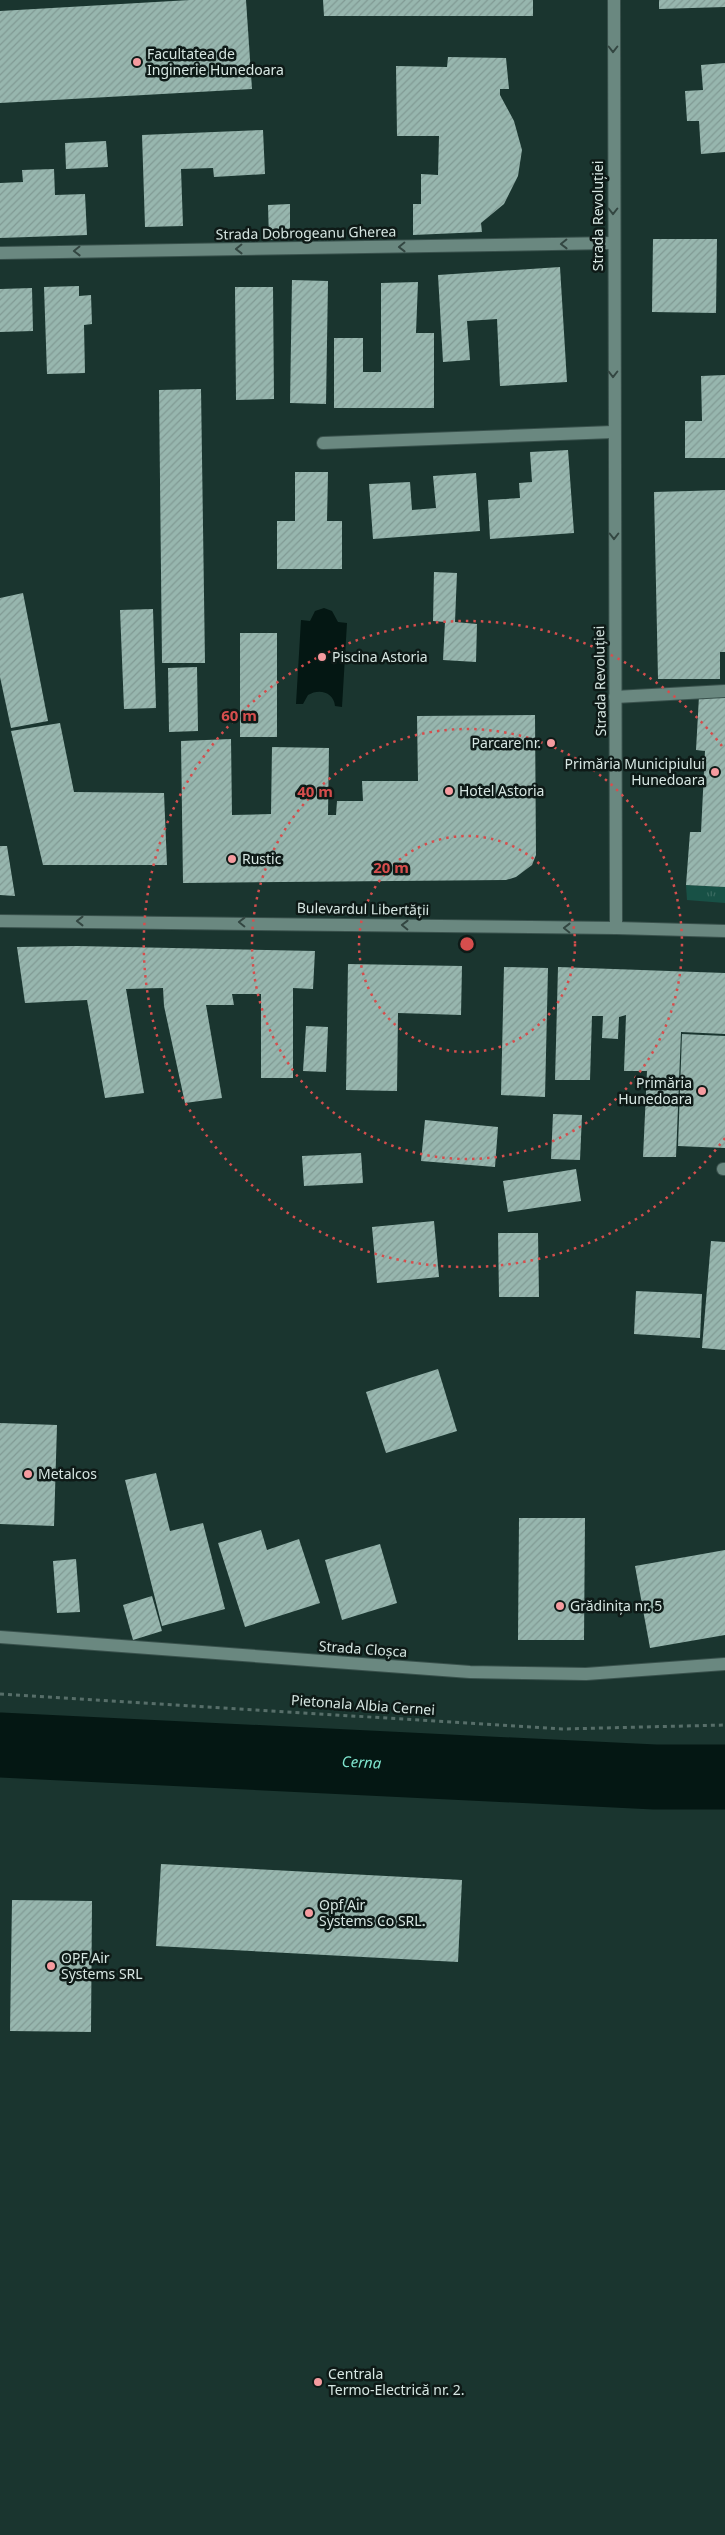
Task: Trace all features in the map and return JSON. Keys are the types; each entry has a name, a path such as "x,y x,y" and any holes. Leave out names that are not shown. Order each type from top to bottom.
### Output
{"street":[{"name":"Strada Revoluției","path":"614,0 613,243 616,928"},
{"name":"Strada Dobrogeanu Gherea","path":"0,253 613,243"},
{"path":"323,443 614,432"},
{"path":"615,697 725,691"},
{"name":"Bulevardul Libertății","path":"0,921 616,928 725,932"},
{"name":"Strada Cloșca","path":"0,1638 470,1672 586,1674 725,1664"}],"path":[{"name":"Pietonala Albia Cernei","path":"0,1694 562,1729 725,1725"}],"green space":[{"path":"686,885 725,887 725,903 687,900"}],"shaded area":[{"name":"Piscina Astoria","path":"324,608 332,611 338,622 347,623 342,707 335,706 332,697 321,692 308,695 303,704 296,704 301,620 310,621 315,611"}],"building":[{"name":"Facultatea de Inginerie Hunedoara","path":"190,0 246,0 252,89 0,103 0,11"},
{"path":"323,0 533,0 533,16 324,16"},
{"path":"659,0 725,0 725,7 659,9"},
{"path":"448,57 506,58 509,89 500,89 500,95 514,121 522,150 518,176 504,204 481,223 482,232 413,235 413,204 421,204 421,174 438,175 439,136 397,136 396,66 447,67"},
{"path":"725,63 725,152 701,154 699,121 687,121 685,91 703,90 701,65"},
{"path":"263,130 265,174 214,177 213,168 181,169 183,226 145,227 142,135"},
{"path":"106,141 108,167 66,169 65,143"},
{"path":"54,169 55,195 85,194 87,235 0,238 0,183 23,182 22,170"},
{"path":"290,204 290,240 269,240 268,205"},
{"path":"653,239 717,239 716,313 652,312"},
{"path":"560,267 567,382 500,386 497,319 467,321 470,360 443,362 438,275"},
{"path":"292,280 328,281 326,404 290,403"},
{"path":"418,282 416,333 434,333 434,408 334,408 334,338 363,338 363,372 381,372 381,283"},
{"path":"79,286 79,296 91,295 92,324 84,325 85,373 47,374 44,287"},
{"path":"235,287 273,287 274,399 236,400"},
{"path":"32,288 33,331 0,332 0,289"},
{"path":"725,375 725,458 685,458 685,421 702,421 701,376"},
{"path":"201,389 205,663 162,663 159,390"},
{"path":"568,450 574,533 490,539 488,500 520,498 519,483 532,482 530,452"},
{"path":"295,472 328,472 327,521 342,521 342,569 277,569 277,521 295,521"},
{"path":"476,473 480,531 373,539 369,484 410,482 412,510 436,508 433,476"},
{"path":"725,490 725,652 720,652 720,679 658,679 654,492"},
{"path":"434,572 457,573 455,622 477,624 476,662 443,660 445,622 433,621"},
{"path":"23,593 48,721 11,728 0,677 0,598"},
{"path":"153,609 156,708 124,709 120,610"},
{"path":"240,633 277,633 277,737 240,737"},
{"path":"197,667 198,731 169,732 168,668"},
{"name":"Primăria Municipiului Hunedoara","path":"699,696 725,698 725,887 686,885 690,832 701,832 705,751 696,750"},
{"path":"535,715 536,855 532,865 516,877 506,880 183,883 181,741 231,739 232,815 271,814 272,747 329,748 328,815 336,815 337,801 363,801 362,781 418,781 417,716"},
{"path":"60,723 74,792 164,793 167,865 43,865 11,731"},
{"path":"0,846 7,846 15,896 0,895"},
{"path":"77,946 315,951 313,989 293,988 293,1078 261,1078 261,994 232,994 234,1005 206,1005 222,1098 185,1103 164,1006 163,988 126,989 144,1093 105,1098 87,1000 25,1003 17,947"},
{"path":"348,964 462,966 461,1015 398,1013 397,1091 346,1090"},
{"path":"504,967 548,968 545,1097 501,1095"},
{"path":"558,967 725,973 725,1034 681,1032 676,1157 643,1157 647,1071 624,1071 626,1015 619,1017 618,1039 602,1038 603,1016 592,1016 590,1080 555,1080"},
{"path":"306,1026 328,1027 326,1072 303,1071"},
{"name":"Primăria Hunedoara","path":"682,1034 725,1036 725,1148 678,1146"},
{"path":"553,1114 582,1115 580,1160 551,1159"},
{"path":"425,1120 498,1127 495,1167 421,1161"},
{"path":"361,1153 363,1183 304,1186 302,1156"},
{"path":"576,1169 581,1201 508,1212 503,1181"},
{"path":"434,1221 439,1277 377,1283 372,1227"},
{"path":"498,1233 538,1233 539,1297 499,1297"},
{"path":"711,1241 725,1242 725,1350 702,1348"},
{"path":"636,1291 702,1294 700,1338 634,1334"},
{"path":"438,1369 457,1431 386,1453 366,1392"},
{"name":"Metalcos","path":"0,1423 57,1425 54,1526 0,1524"},
{"path":"156,1473 170,1531 203,1523 225,1609 162,1626 125,1480"},
{"path":"519,1518 585,1518 584,1640 518,1640"},
{"path":"261,1530 267,1550 299,1539 320,1603 245,1627 218,1543"},
{"path":"380,1544 397,1603 342,1620 325,1560"},
{"path":"725,1550 725,1635 650,1648 635,1566"},
{"path":"76,1559 80,1612 57,1613 53,1561"},
{"path":"152,1596 162,1631 133,1640 123,1605"},
{"name":"Opf Air Systems Co SRL.","path":"161,1864 462,1880 458,1962 156,1946"},
{"name":"OPF Air Systems SRL","path":"12,1900 92,1901 91,2032 10,2031"}],"waterway":[{"name":"Cerna","path":"0,1745 655,1777 725,1777"}],"place":[{"name":"Facultatea de Inginerie Hunedoara","path":"137,62"},
{"name":"Piscina Astoria","path":"322,657"},
{"name":"Parcare nr.","path":"551,743"},
{"name":"Primăria Municipiului Hunedoara","path":"715,772"},
{"name":"Hotel Astoria","path":"449,791"},
{"name":"Rustic","path":"232,859"},
{"name":"Primăria Hunedoara","path":"702,1091"},
{"name":"Metalcos","path":"28,1474"},
{"name":"Grădinița nr. 5","path":"560,1606"},
{"name":"Opf Air Systems Co SRL.","path":"309,1913"},
{"name":"OPF Air Systems SRL","path":"51,1966"},
{"name":"Centrala Termo-Electrică nr. 2.","path":"318,2382"}]}
